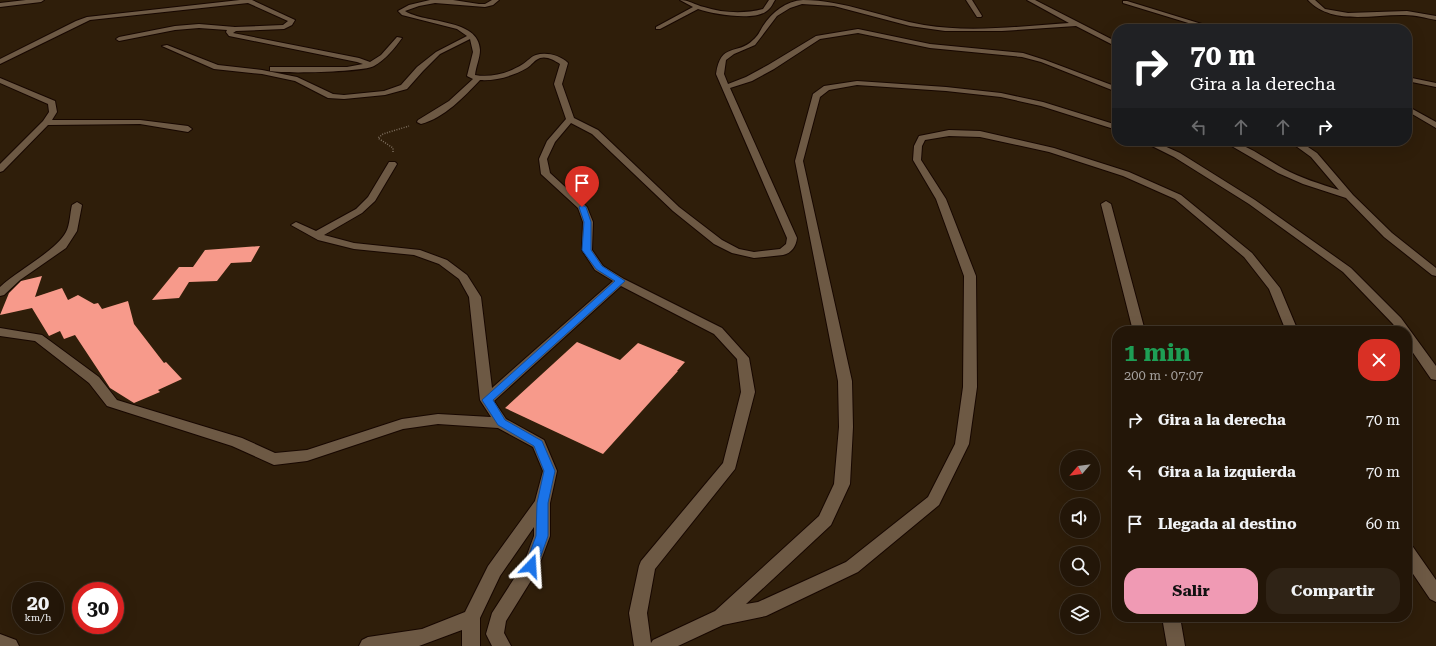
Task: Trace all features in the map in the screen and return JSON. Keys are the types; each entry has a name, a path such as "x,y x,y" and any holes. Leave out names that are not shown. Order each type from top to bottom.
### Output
{"street":[{"path":"0,5 41,0"},
{"path":"0,62 78,22 89,18 247,0 292,20 290,24 284,27 235,29 198,26 175,28 119,39"},
{"path":"496,0 486,5 479,6 448,1 438,1 401,11 404,14 459,28 472,36 477,44 477,58 471,69 471,76 477,78 508,75 527,66 535,58 546,56 558,58 564,63 558,84 570,120 595,132 676,209 718,242 736,251 754,255 783,252 791,246 792,238 720,74 721,63 725,57 754,43 763,34 773,16 791,5 814,0 847,4 907,23 940,28 970,30 1078,24"},
{"path":"683,0 698,7 715,12 748,14 765,10 772,0"},
{"path":"969,0 979,16"},
{"path":"1030,0 1112,42"},
{"path":"1310,0 1323,10 1332,13 1348,15 1407,13 1436,18"},
{"path":"1125,2 1198,24"},
{"path":"658,28 698,7"},
{"path":"235,29 229,32 232,35 359,60 371,65"},
{"path":"726,87 748,79 771,67 818,37 858,31 930,46 1023,55 1043,61 1112,88"},
{"path":"165,46 217,67 297,79 331,96 344,97 385,93 404,87 420,68 438,52 472,36"},
{"path":"245,70 347,69 371,65 383,56 399,38"},
{"path":"421,122 438,114 459,98 477,78"},
{"path":"0,80 52,103 53,112 46,122 0,169"},
{"path":"1412,80 1436,85"},
{"path":"721,617 825,520 842,484 846,427 845,381 799,161 816,96 827,88 857,83 946,89 1001,96 1043,104 1112,126"},
{"path":"1412,111 1436,126"},
{"path":"570,120 551,141 543,159 546,174 582,207 588,222 586,250 599,268 620,281 718,331 743,358 748,392 730,465 647,566 638,613 643,646"},
{"path":"46,122 140,122 188,129"},
{"path":"659,646 721,617 760,610 852,566 934,501 962,444 970,387 970,276 941,199 917,160 918,146 922,138 949,133 980,134 1051,150 1126,174 1178,197 1248,255 1274,288 1290,326"},
{"path":"1157,146 1177,155 1252,202 1347,270 1400,326"},
{"path":"1237,146 1281,171 1306,182 1350,197"},
{"path":"1300,146 1314,155 1350,197 1388,235 1436,273"},
{"path":"316,235 359,211 372,199 392,164"},
{"path":"1106,204 1138,326"},
{"path":"0,293 16,278 62,246 72,231 77,205"},
{"path":"296,225 316,235 354,246 416,252 443,262 463,277 475,297 487,400 501,423"},
{"path":"487,400 620,281"},
{"path":"0,332 38,338 94,380 112,403 237,442 274,459 307,456 402,424 438,419 501,423 539,444 550,471 542,503 542,536 531,566 498,619 495,634 502,646"},
{"path":"1412,342 1436,376"},
{"path":"471,646 471,618 494,571 542,503"},
{"path":"1412,559 1436,594"},
{"path":"368,646 422,637 471,618"},
{"path":"1172,622 1176,646"},
{"path":"0,643 10,646"}],"path":[{"path":"392,164 393,148 378,138 383,134 421,122"}],"building":[{"path":"260,246 251,262 231,263 217,281 189,282 179,298 152,300 179,267 193,267 205,250"},
{"path":"42,276 35,297 62,288 68,300 78,295 94,304 98,303 102,309 128,301 134,324 164,363 166,362 182,379 158,390 160,392 134,403 110,388 75,335 64,339 60,331 49,336 32,308 0,315 9,293 21,281"},
{"path":"577,342 620,360 638,343 685,362 603,454 505,408"}],"route":[{"path":"531,566 542,536 542,503 550,471 539,444 501,423 487,400 620,281 599,268 586,250 588,222 582,207"}]}
